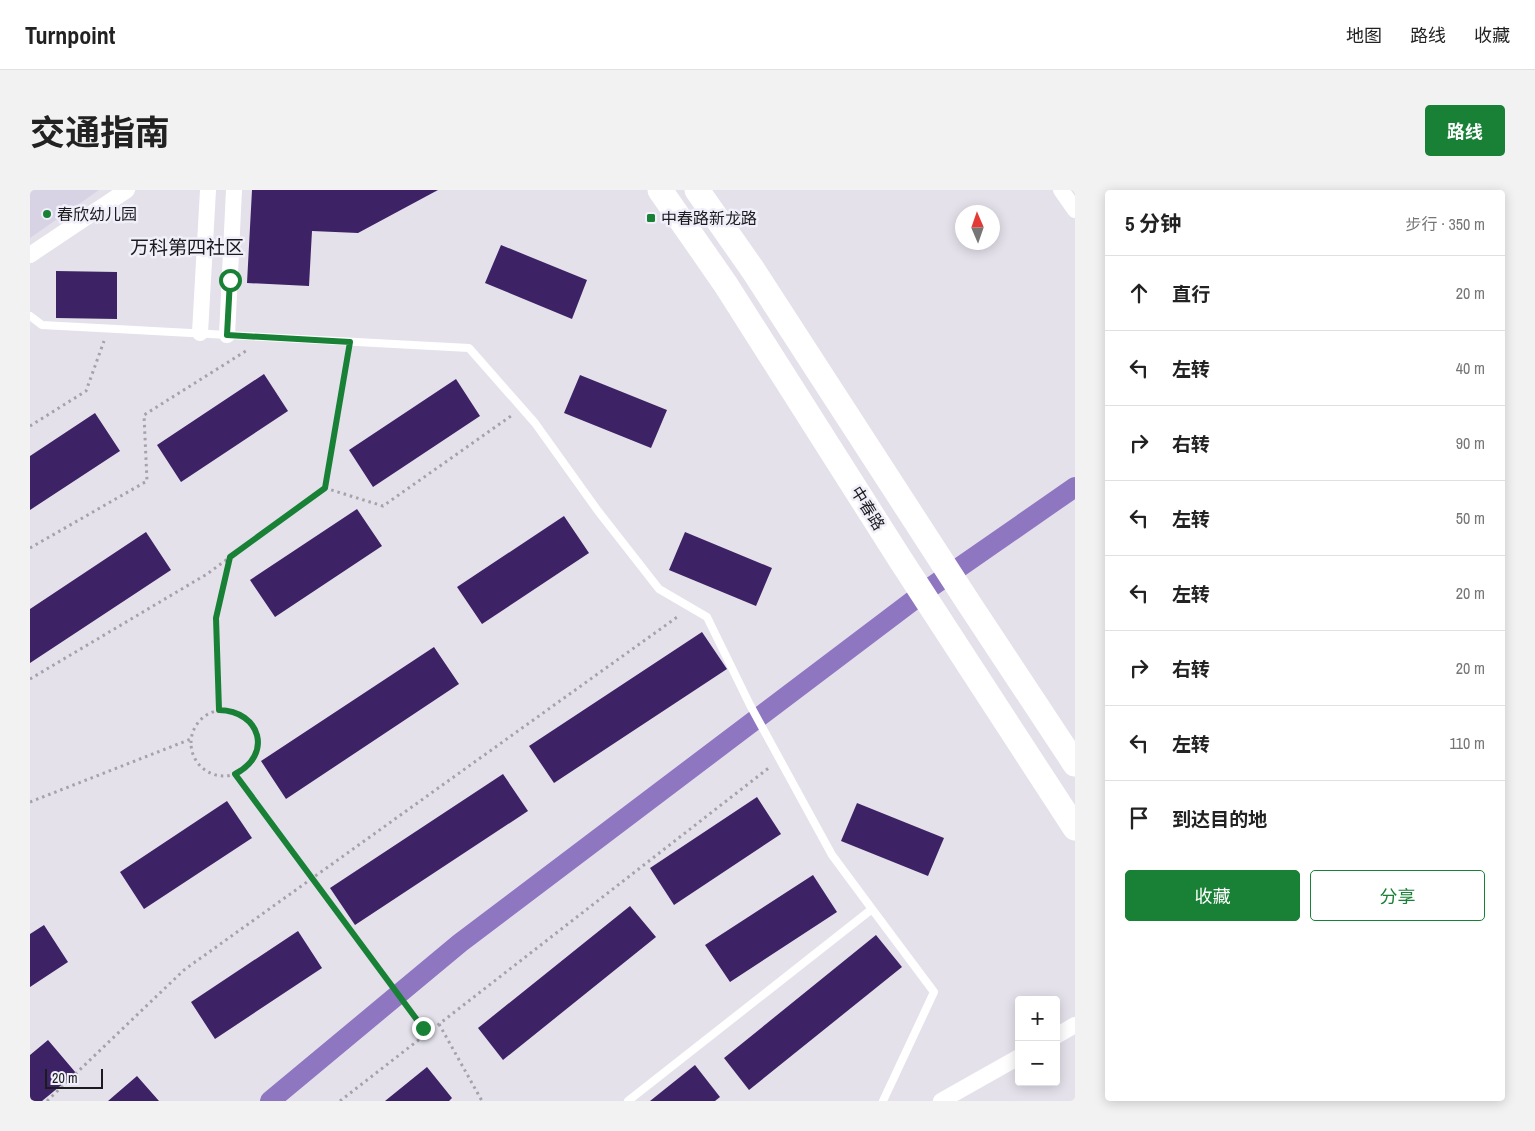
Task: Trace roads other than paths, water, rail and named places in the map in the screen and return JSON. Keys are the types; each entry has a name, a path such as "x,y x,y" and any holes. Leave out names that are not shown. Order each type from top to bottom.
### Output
{"main road":[{"name":"中春路","path":"660,190 726,285 1075,828"},
{"name":"中春路","path":"697,190 754,270 926,538 1075,764"}],"street":[{"path":"30,255 128,190"},
{"path":"200,333 208,190"},
{"path":"227,335 234,190"},
{"path":"1061,190 1075,210"},
{"path":"203,279 230,280"},
{"path":"1060,1034 1075,1026"},
{"path":"944,1100 1015,1059"}],"lane":[{"path":"30,316 42,325 469,348 535,423 598,511 659,589 707,616 750,705 832,855 934,992 883,1101"},
{"path":"628,1101 872,909"}],"waterway":[{"path":"270,1101 460,943 931,587 1075,487"}],"place":[{"name":"春欣幼儿园","path":"47,214"},
{"name":"中春路新龙路","path":"651,218"}],"district":[{"name":"万科第四社区","path":"187,247"}]}
